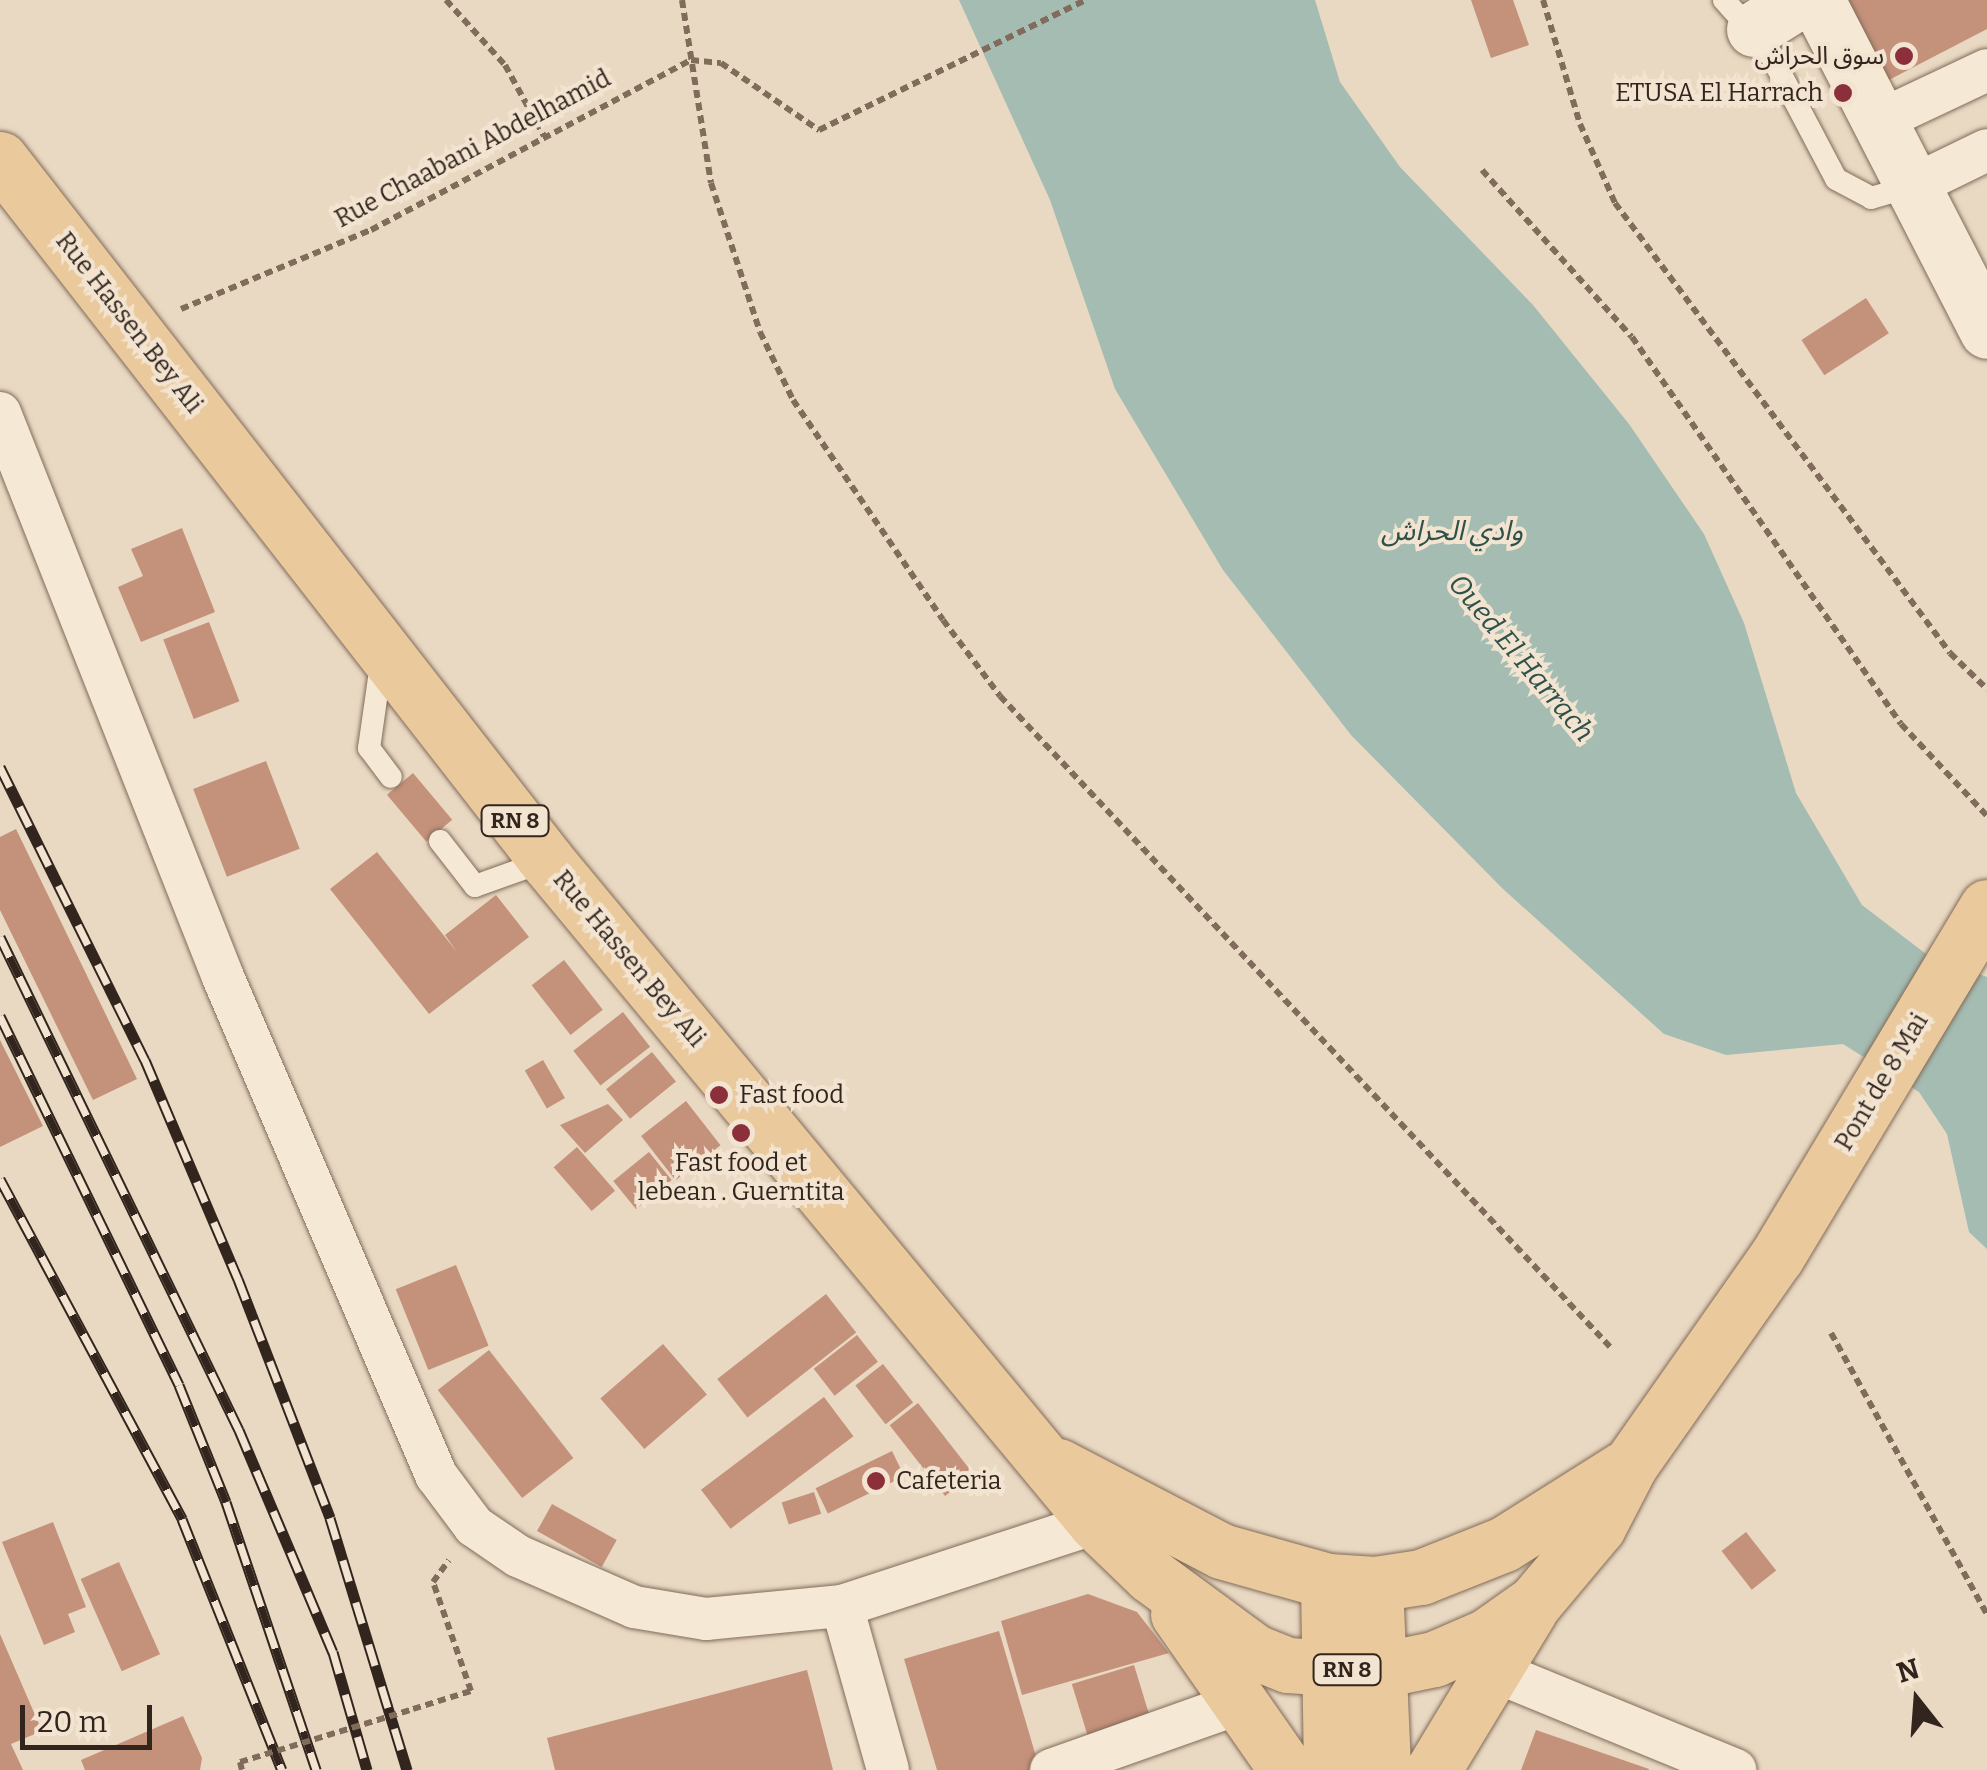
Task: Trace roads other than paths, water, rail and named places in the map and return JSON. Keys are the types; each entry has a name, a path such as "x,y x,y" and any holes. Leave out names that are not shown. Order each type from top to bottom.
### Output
{"main road":[{"name":"Rue Hassen Bey Ali","path":"0,159 546,861 1052,1464"},
{"name":"Pont de 8 Mai","path":"1630,1464 1777,1256 1987,907"},
{"name":"RN 8","path":"1052,1464 1096,1522 1150,1575 1254,1652 1350,1670 1434,1659 1487,1636 1536,1602 1598,1527 1630,1464"},
{"name":"RN 8","path":"1052,1464 1221,1551 1351,1582 1421,1576 1504,1544 1630,1464"},
{"path":"1150,1575 1288,1770"},
{"path":"1331,1770 1350,1670 1351,1582"},
{"path":"1433,1770 1536,1602"},
{"path":"1350,1670 1383,1770"}],"street":[{"path":"1739,14 1800,0"},
{"path":"1817,0 1987,332"},
{"path":"1879,121 1987,70"},
{"path":"1913,186 1987,150"},
{"path":"0,413 223,977 436,1476 474,1526 518,1556 634,1606 706,1618 842,1606 1096,1522"},
{"path":"842,1606 888,1770"},
{"path":"1494,1671 1735,1770"},
{"path":"1052,1770 1094,1763 1240,1703"}],"lane":[{"path":"1739,14 1836,179 1872,198 1913,186"},
{"path":"382,654 370,748 391,777"},
{"path":"440,840 475,886 546,861"}],"water":[{"name":"وادي الحراش","path":"959,0 1315,0 1340,82 1400,167 1533,305 1629,424 1704,534 1744,623 1796,793 1862,905 1930,957 1987,977 1987,1249 1969,1232 1947,1134 1919,1092 1843,1044 1726,1055 1664,1034 1502,888 1351,735 1223,570 1115,389 1050,200"}],"railway":[{"path":"0,767 145,1060 238,1279 330,1518 407,1770"},
{"path":"0,937 239,1430 333,1652 367,1770"},
{"path":"0,1016 179,1385 226,1502 316,1770"},
{"path":"0,1179 182,1519 282,1770"}],"place":[{"name":"سوق الحراش","path":"1904,56"},
{"name":"ETUSA El Harrach","path":"1843,93"},
{"name":"Fast food","path":"719,1095"},
{"name":"Fast food et lebean . Guerntita","path":"741,1133"},
{"name":"Cafeteria","path":"876,1481"}],"water label":[{"name":"Oued El Harrach","path":"1521,658"}]}
